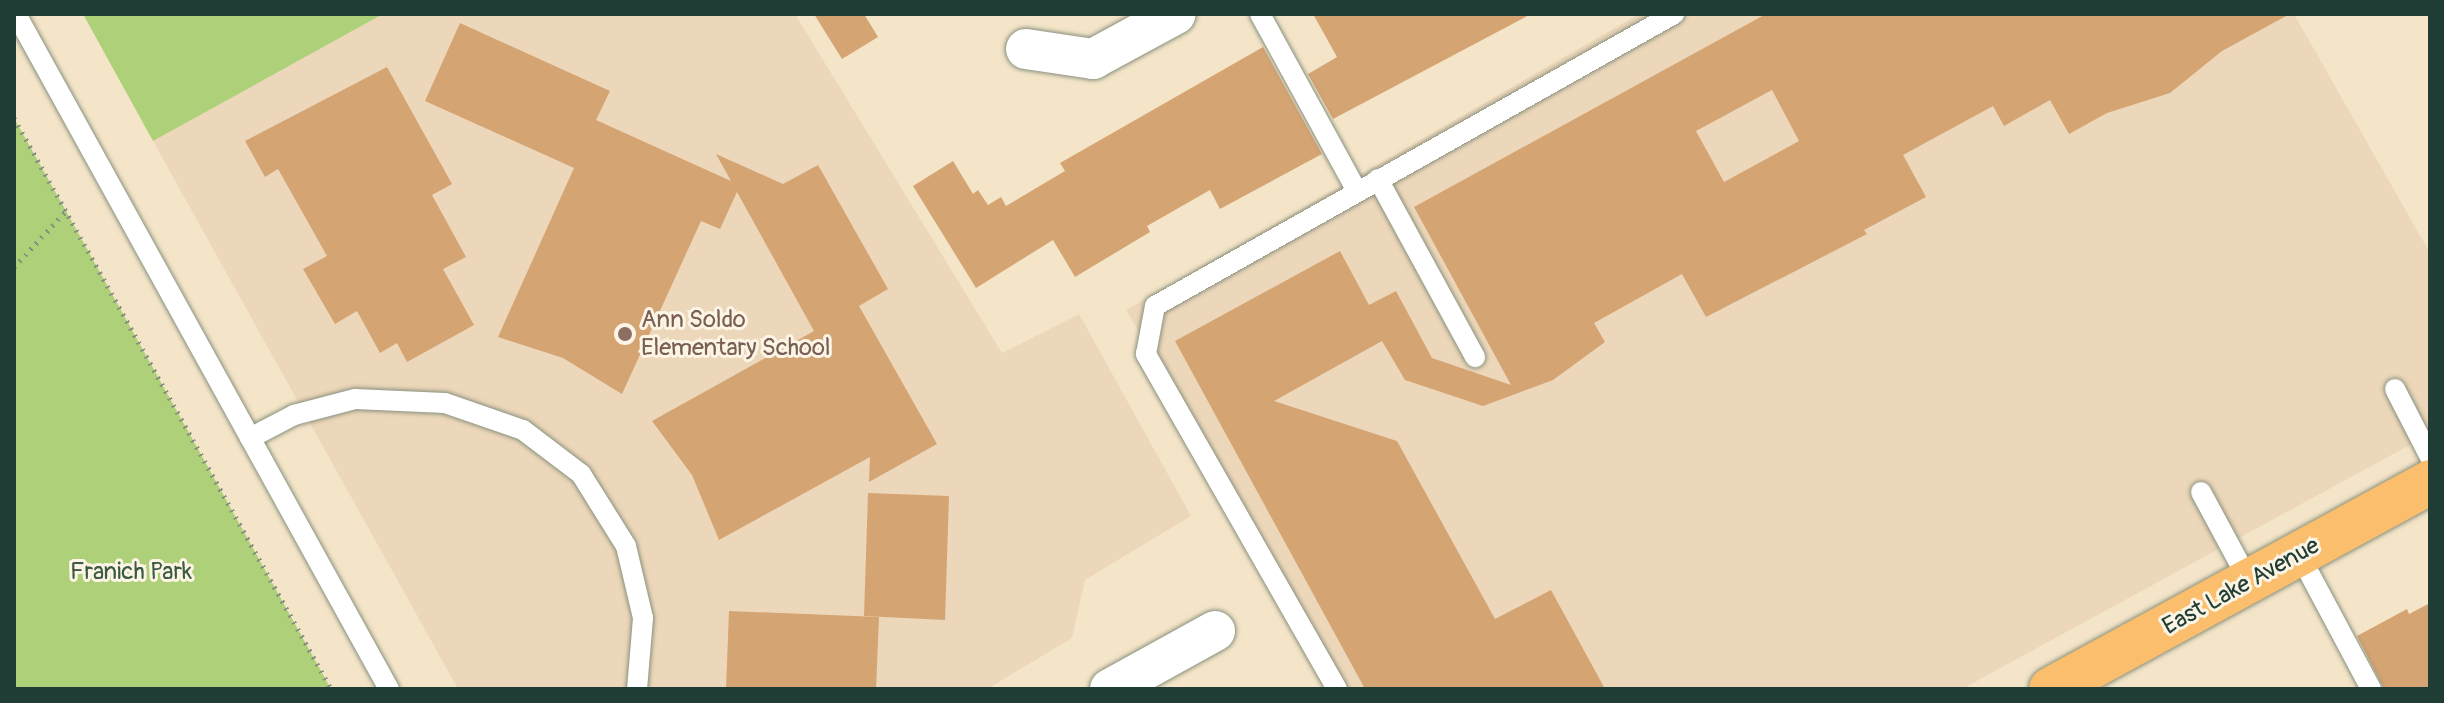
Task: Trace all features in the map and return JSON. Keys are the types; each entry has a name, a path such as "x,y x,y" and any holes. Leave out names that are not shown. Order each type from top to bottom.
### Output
{"main road":[{"name":"East Lake Avenue","path":"2051,689 2430,482"}],"street":[{"path":"1026,49 1093,59 1176,14"},
{"path":"1110,689 1215,631"}],"lane":[{"path":"16,14 389,689"},
{"path":"1260,14 1357,191"},
{"path":"1337,689 1144,346 1160,302 1674,14"},
{"path":"1378,179 1475,357"},
{"path":"2395,389 2430,457"},
{"path":"250,438 294,415 355,399 445,403 523,430 581,474 626,546 643,618 637,689"},
{"path":"2201,492 2249,581"},
{"path":"2299,554 2371,689"}],"path":[{"path":"14,118 331,689"},
{"path":"14,267 66,211"}],"shaded area":[{"name":"Ann Soldo Elementary School","path":"383,14 795,14 1002,353 1079,314 1191,516 1085,580 1072,638 987,689 458,689 153,141"},
{"path":"1639,14 2294,14 2430,253 2430,434 1962,689 1349,689 1126,310"}],"green space":[{"path":"83,14 383,14 153,141"},
{"name":"Franich Park","path":"14,118 66,211 331,689 14,689"}],"building":[{"path":"814,14 864,14 878,37 842,59"},
{"path":"1313,14 1531,14 1333,119 1308,74 1337,57"},
{"path":"1766,14 2290,14 2222,51 2170,93 2107,113 2069,134 2050,100 2004,126 1993,106 1903,155 1926,197 1864,230 1867,234 1706,317 1682,274 1594,323 1605,342 1553,380 1483,406 1405,380 1382,341 1274,401 1397,441 1495,619 1551,590 1605,689 1365,689 1175,341 1340,251 1369,305 1396,291 1432,358 1511,385 1414,207","holes":["1772,90 1799,141 1724,182 1696,131"]},
{"path":"460,23 610,91 596,120 731,181 716,154 783,184 818,165 888,289 859,306 937,444 869,482 870,457 719,540 692,475 652,421 814,331 737,192 720,229 701,221 622,394 563,358 498,337 574,168 425,101"},
{"path":"1263,47 1322,154 1220,209 1210,190 1147,226 1150,232 1075,277 1053,240 976,288 913,186 953,161 973,194 978,190 988,205 1001,197 1006,206 1065,171 1060,163"},
{"path":"387,67 452,184 432,195 466,257 443,269 474,325 407,362 397,343 380,353 357,311 335,324 303,269 327,256 278,169 265,177 245,141"},
{"path":"868,493 949,496 945,620 864,616"},
{"path":"2430,603 2430,689 2384,689 2357,636 2407,609 2409,614"},
{"path":"729,611 879,617 876,689 726,689"}],"place":[{"name":"Ann Soldo Elementary School","path":"625,334"}]}
